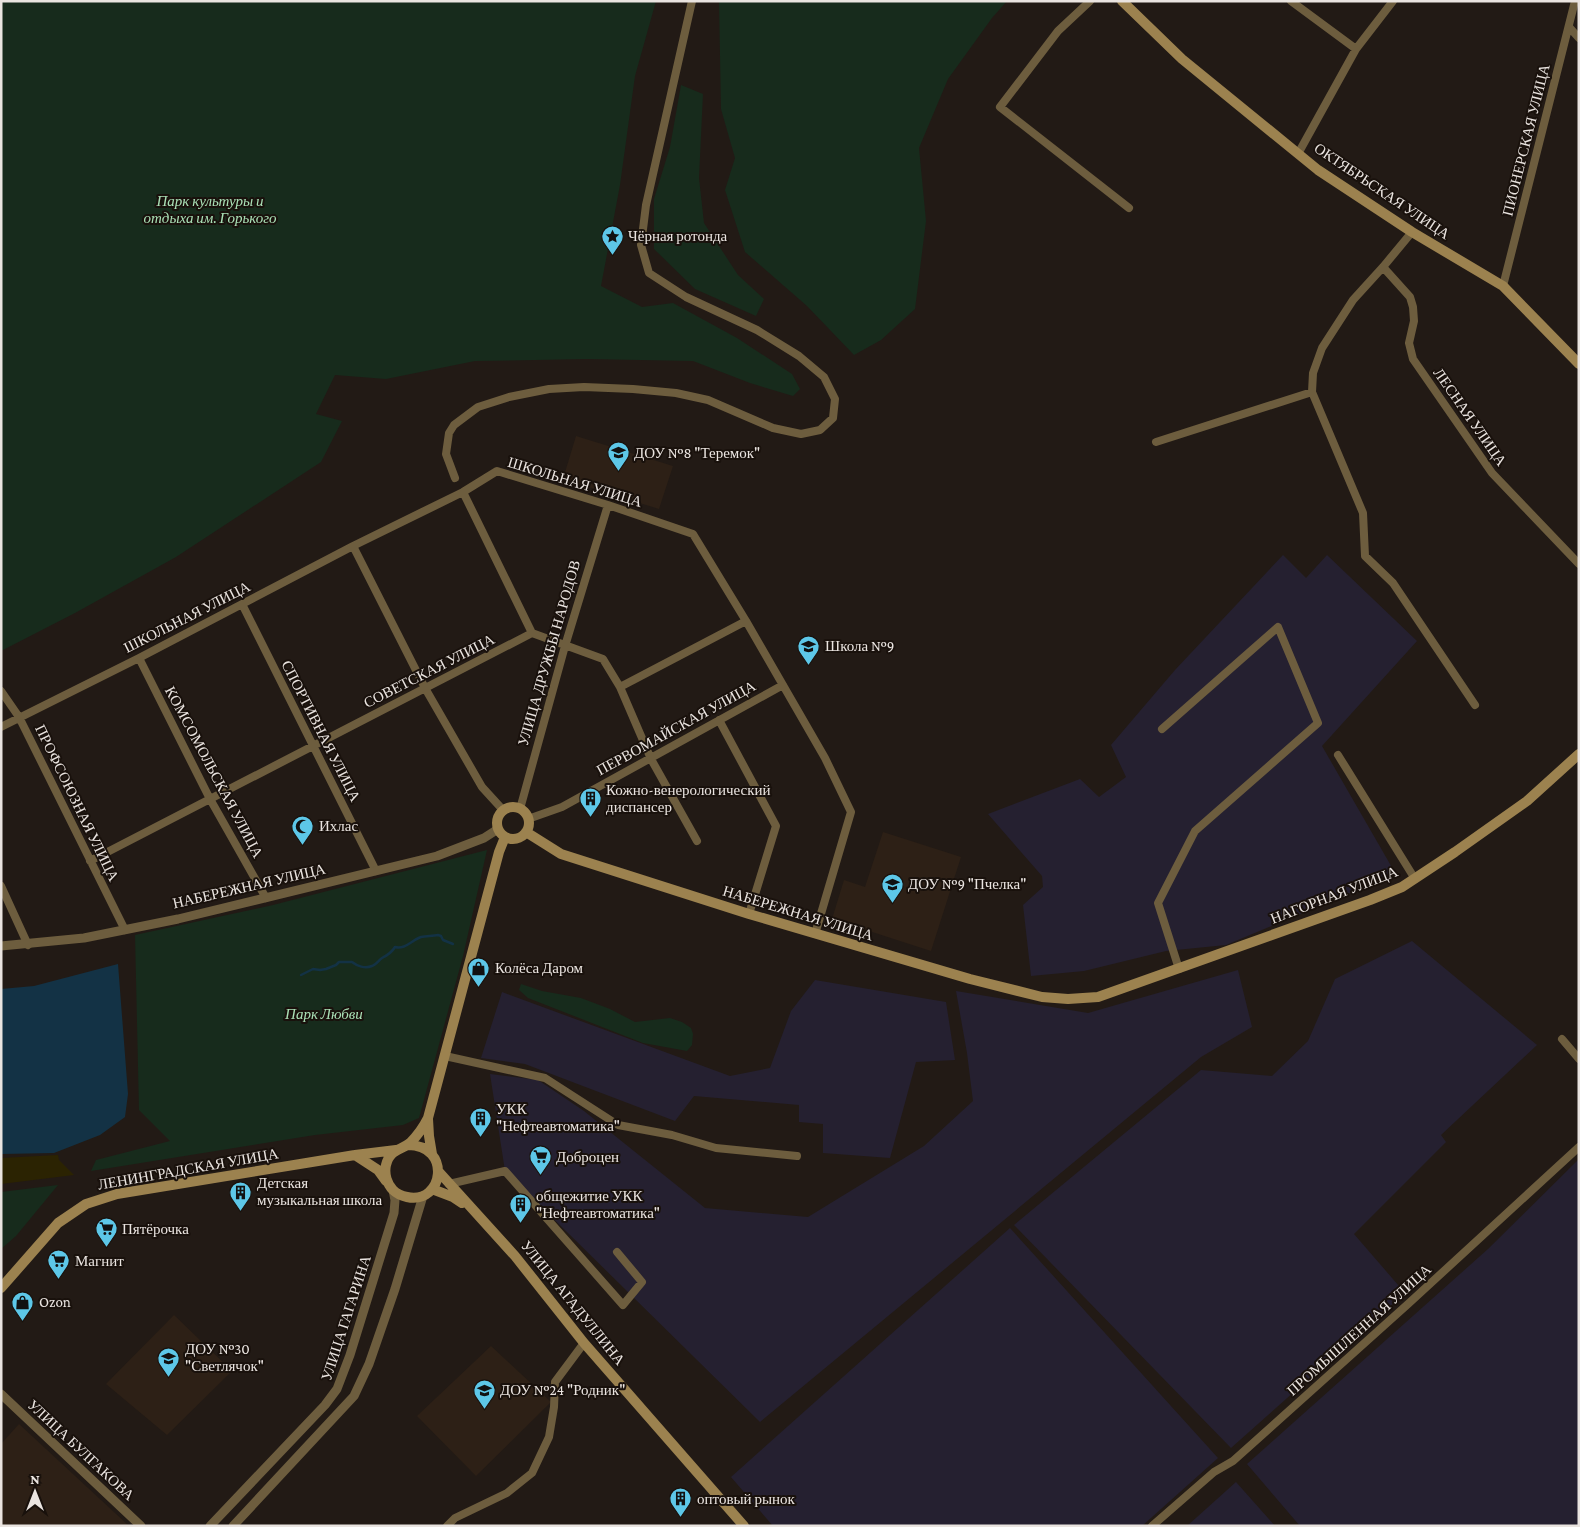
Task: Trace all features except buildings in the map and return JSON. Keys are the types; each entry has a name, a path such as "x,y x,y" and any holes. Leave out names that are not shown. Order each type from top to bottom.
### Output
{"main road":[{"name":"ОКТЯБРЬСКАЯ УЛИЦА","path":"1122,1 1182,59 1299,152 1318,170 1412,232 1503,286 1579,364"},
{"name":"НАГОРНАЯ УЛИЦА","path":"1068,999 1098,997 1402,887 1436,866 1527,801 1579,754"},
{"path":"513,807 520,809 528,819 526,832 521,837 513,839 504,837 498,829 498,818 503,810 513,807"},
{"name":"НАБЕРЕЖНАЯ УЛИЦА","path":"526,832 561,854 749,914 970,980 1042,997 1068,999"},
{"path":"390,1186 385,1175 385,1166 389,1158 396,1150 408,1145 421,1132 428,1118 504,837"},
{"path":"355,1155 378,1170 390,1186 401,1196 412,1198 422,1196 432,1189 439,1172 438,1164 432,1154 428,1118"},
{"path":"408,1145 416,1145 432,1154"},
{"name":"ЛЕНИНГРАДСКАЯ УЛИЦА","path":"1,1288 58,1223 86,1204 117,1194 396,1150"},
{"path":"439,1172 477,1213"},
{"path":"432,1189 453,1197 477,1213"},
{"name":"УЛИЦА АГАДУЛЛИНА","path":"477,1213 515,1256 584,1343 744,1526"}],"street":[{"path":"455,478 446,454 449,433 454,425 478,407 510,397 549,389 584,387 676,393 708,400 774,428 801,434 820,430 833,418 836,399 824,377 799,356 757,330 686,297 649,273 640,246 646,205 692,1"},
{"path":"1090,1 1058,31 1000,107 1129,208"},
{"path":"1291,1 1356,49"},
{"path":"1299,152 1356,49 1394,1"},
{"name":"ПИОНЕРСКАЯ УЛИЦА","path":"1503,286 1575,1"},
{"path":"1569,27 1579,38"},
{"path":"1412,232 1353,300 1322,348 1313,373 1312,392 1363,513 1365,556 1393,583 1475,706"},
{"name":"ЛЕСНАЯ УЛИЦА","path":"1383,267 1410,297 1414,321 1409,343 1413,359 1492,473 1579,564"},
{"path":"1156,442 1312,392"},
{"name":"ШКОЛЬНАЯ УЛИЦА","path":"1,727 139,658 353,546 463,492 498,471 693,534 783,684 825,758 851,812 815,934"},
{"path":"463,492 532,633 602,659 620,687 651,759 697,841"},
{"name":"УЛИЦА ДРУЖБЫ НАРОДОВ","path":"520,809 565,646 608,505"},
{"path":"353,546 425,688 482,787 503,810"},
{"name":"СПОРТИВНАЯ УЛИЦА","path":"242,604 376,871"},
{"path":"620,687 746,621"},
{"path":"1162,729 1278,627 1318,723 1195,831 1158,903 1180,968"},
{"name":"СОВЕТСКАЯ УЛИЦА","path":"90,861 532,633"},
{"name":"КОМСОМОЛЬСКАЯ УЛИЦА","path":"139,658 210,799 266,898"},
{"name":"ПЕРВОМАЙСКАЯ УЛИЦА","path":"528,819 562,807 783,684"},
{"name":"ПРОФСОЮЗНАЯ УЛИЦА","path":"1,691 19,717 125,930"},
{"path":"719,720 776,826 749,914"},
{"path":"1338,755 1415,879"},
{"name":"НАБЕРЕЖНАЯ УЛИЦА","path":"1,946 28,945 84,938 178,919 436,856 484,838 498,829"},
{"path":"1,886 28,945"},
{"path":"1562,1039 1579,1059"},
{"path":"445,1056 545,1078 618,1125 672,1135 716,1148 797,1156"},
{"name":"ПРОМЫШЛЕННАЯ УЛИЦА","path":"1152,1526 1214,1472 1234,1461 1579,1147"},
{"path":"449,1184 504,1171 623,1305 642,1282 617,1252"},
{"name":"УЛИЦА ГАГАРИНА","path":"210,1526 325,1405 337,1389 350,1355 394,1213 394,1200 390,1186"},
{"path":"233,1526 354,1396 369,1364 395,1289 422,1196"},
{"path":"447,1526 455,1518 507,1494 532,1473 549,1437 554,1407 554,1382 584,1343"},
{"name":"УЛИЦА БУЛГАКОВА","path":"1,1394 141,1526"}],"shaded area":[{"name":"ДОУ №8 \"Теремок\"","path":"576,436 673,466 659,509 563,479"},
{"path":"1283,555 1306,578 1327,555 1417,641 1322,746 1394,871 1348,894 1226,945 1166,951 1084,971 1031,976 1023,905 1043,887 1042,876 988,814 1080,779 1099,797 1126,777 1111,745 1175,670"},
{"name":"ДОУ №9 \"Пчелка\"","path":"883,832 961,857 931,951 832,919 844,880 865,887"},
{"path":"1412,941 1537,1045 1441,1135 1446,1142 1354,1234 1405,1293 1231,1448 1014,1225 1201,1070 1272,1076 1308,1041 1335,979"},
{"path":"1238,970 1252,1027 1201,1057 760,1422 505,1171 490,1074 538,1080 584,1111 705,1208 808,1217 924,1146 973,1101 956,991 1088,1013"},
{"path":"815,980 946,1002 955,1060 916,1062 890,1158 823,1153 823,1124 799,1122 799,1105 694,1096 675,1121 525,1064 481,1058 502,992 730,1076 770,1068 791,1011"},
{"path":"1579,1159 1579,1526 1300,1526 1247,1464 1488,1249"},
{"path":"1010,1228 1218,1458 1142,1526 773,1526 731,1477"},
{"name":"ДОУ №30 \"Светлячок\"","path":"174,1315 232,1371 167,1435 106,1384"},
{"name":"ДОУ №24 \"Родник\"","path":"491,1346 551,1402 476,1476 417,1416"},
{"path":"19,1424 129,1526 1,1526 1,1444"},
{"path":"1236,1482 1275,1526 1187,1526"}],"green space":[{"name":"Парк культуры и отдыха им. Горького","path":"1,1 656,1 635,76 620,185 601,286 642,307 673,303 737,338 792,374 800,389 793,396 750,383 693,361 587,359 475,361 386,379 335,375 316,414 342,421 321,462 176,557 75,613 1,651"},
{"path":"719,1 1007,1 992,18 948,79 919,148 926,221 915,309 881,340 854,355 807,306 745,252 725,190 735,158 721,109"},
{"path":"681,85 703,94 699,178 704,223 738,275 764,299 756,316 695,289 654,249 654,199 670,147"},
{"name":"Парк Любви","path":"487,850 463,956 419,1118 403,1125 315,1135 91,1171 96,1160 170,1141 139,1110 135,935 273,905"},
{"path":"521,984 542,991 581,998 610,1009 635,1022 670,1018 682,1022 691,1028 693,1034 692,1045 687,1051 643,1043 528,998 519,990"},
{"path":"58,1185 16,1236 1,1249 1,1192"}],"sand":[{"path":"58,1155 59,1160 74,1175 1,1184 1,1158"}],"water":[{"path":"118,964 128,1094 125,1117 100,1135 54,1153 1,1154 1,989 34,986"}],"waterway":[{"path":"301,975 313,969 326,969 339,962 352,962 361,967 369,967 375,965 395,947 405,946 421,937 438,935 443,940 453,944"}],"place":[{"name":"Чёрная ротонда","path":"612,255"},
{"name":"ДОУ №8 \"Теремок\"","path":"618,472"},
{"name":"Школа №9","path":"809,665"},
{"name":"Кожно-венерологический диспансер","path":"590,818"},
{"name":"Ихлас","path":"303,845"},
{"name":"ДОУ №9 \"Пчелка\"","path":"892,903"},
{"name":"Колёса Даром","path":"479,987"},
{"name":"УКК \"Нефтеавтоматика\"","path":"480,1137"},
{"name":"Доброцен","path":"540,1176"},
{"name":"Детская музыкальная школа","path":"241,1211"},
{"name":"общежитие УКК \"Нефтеавтоматика\"","path":"520,1224"},
{"name":"Пятёрочка","path":"106,1248"},
{"name":"Магнит","path":"59,1280"},
{"name":"Ozon","path":"23,1321"},
{"name":"ДОУ №30 \"Светлячок\"","path":"169,1377"},
{"name":"ДОУ №24 \"Родник\"","path":"484,1409"},
{"name":"оптовый рынок","path":"681,1518"}]}
